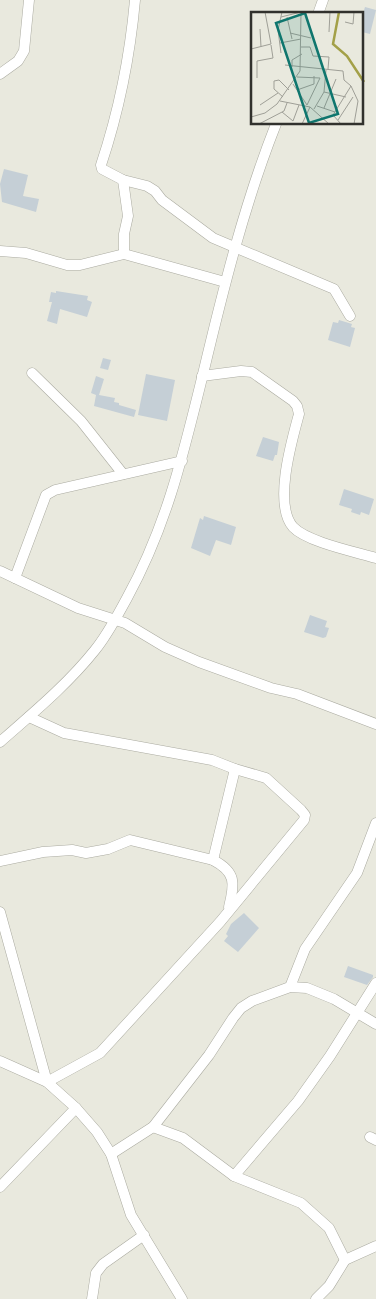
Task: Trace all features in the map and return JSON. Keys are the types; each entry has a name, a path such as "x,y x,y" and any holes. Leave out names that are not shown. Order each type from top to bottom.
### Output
{"street":[{"path":"0,74 18,61 24,51 29,0"},
{"path":"135,0 132,34 124,82 101,165 106,172 123,180 147,186 196,227 213,238 334,289 350,316"},
{"path":"319,12 323,0"},
{"path":"0,742 73,675 96,649 115,620 158,534 182,461 225,282 263,156 276,125"},
{"path":"123,180 128,216 124,234 124,254"},
{"path":"0,251 26,253 67,265 80,265 124,254 225,282"},
{"path":"202,376 241,371 252,372 298,406 299,414 285,465 285,506 292,526 299,531 334,546 376,558"},
{"path":"32,373 80,421 123,474"},
{"path":"16,578 46,495 55,490 182,461"},
{"path":"0,571 78,608 125,623 165,647 199,662 271,688 297,694 376,724"},
{"path":"29,717 64,733 212,760 234,769 266,778 305,815 304,820 220,922 100,1054 47,1082"},
{"path":"213,860 234,769"},
{"path":"290,988 305,949 356,872 376,823"},
{"path":"0,861 43,852 72,850 86,853 108,849 130,840 213,860 224,866 230,873 232,892 228,910"},
{"path":"0,912 47,1082"},
{"path":"234,1176 298,1101 330,1056 376,984"},
{"path":"111,1154 153,1127 241,1008 252,1001 290,988 307,988 334,999 376,1024"},
{"path":"0,1061 47,1082 76,1108 111,1154 131,1214 182,1299"},
{"path":"0,1187 76,1108"},
{"path":"153,1127 183,1138 234,1176 301,1203 329,1228 345,1260"},
{"path":"92,1299 96,1273 104,1264 144,1235"},
{"path":"316,1299 329,1286 345,1260 376,1246"}],"building":[{"path":"365,7 376,10 370,34 364,32"},
{"path":"4,169 28,175 23,196 39,199 36,212 2,202 0,184"},
{"path":"56,291 88,296 87,300 92,302 87,317 60,309 57,324 47,321 52,302 49,302 51,292 56,293"},
{"path":"339,320 352,324 351,327 355,328 350,347 328,340 333,322 338,323"},
{"path":"103,358 111,360 108,370 100,368"},
{"path":"146,374 175,380 167,421 138,415"},
{"path":"96,376 104,379 99,395 115,398 114,402 119,403 119,405 136,410 134,417 94,406 96,395 91,393"},
{"path":"263,437 279,442 277,455 275,455 273,461 256,456"},
{"path":"344,489 374,499 369,515 361,512 360,515 351,512 352,509 339,505"},
{"path":"204,516 236,527 231,545 216,540 210,556 191,548 200,518 203,520"},
{"path":"310,615 327,621 325,627 329,628 326,637 323,638 304,632"},
{"path":"244,913 259,928 238,952 224,941 228,936 226,934 231,924"},
{"path":"348,966 373,975 373,977 367,985 344,977"}]}
